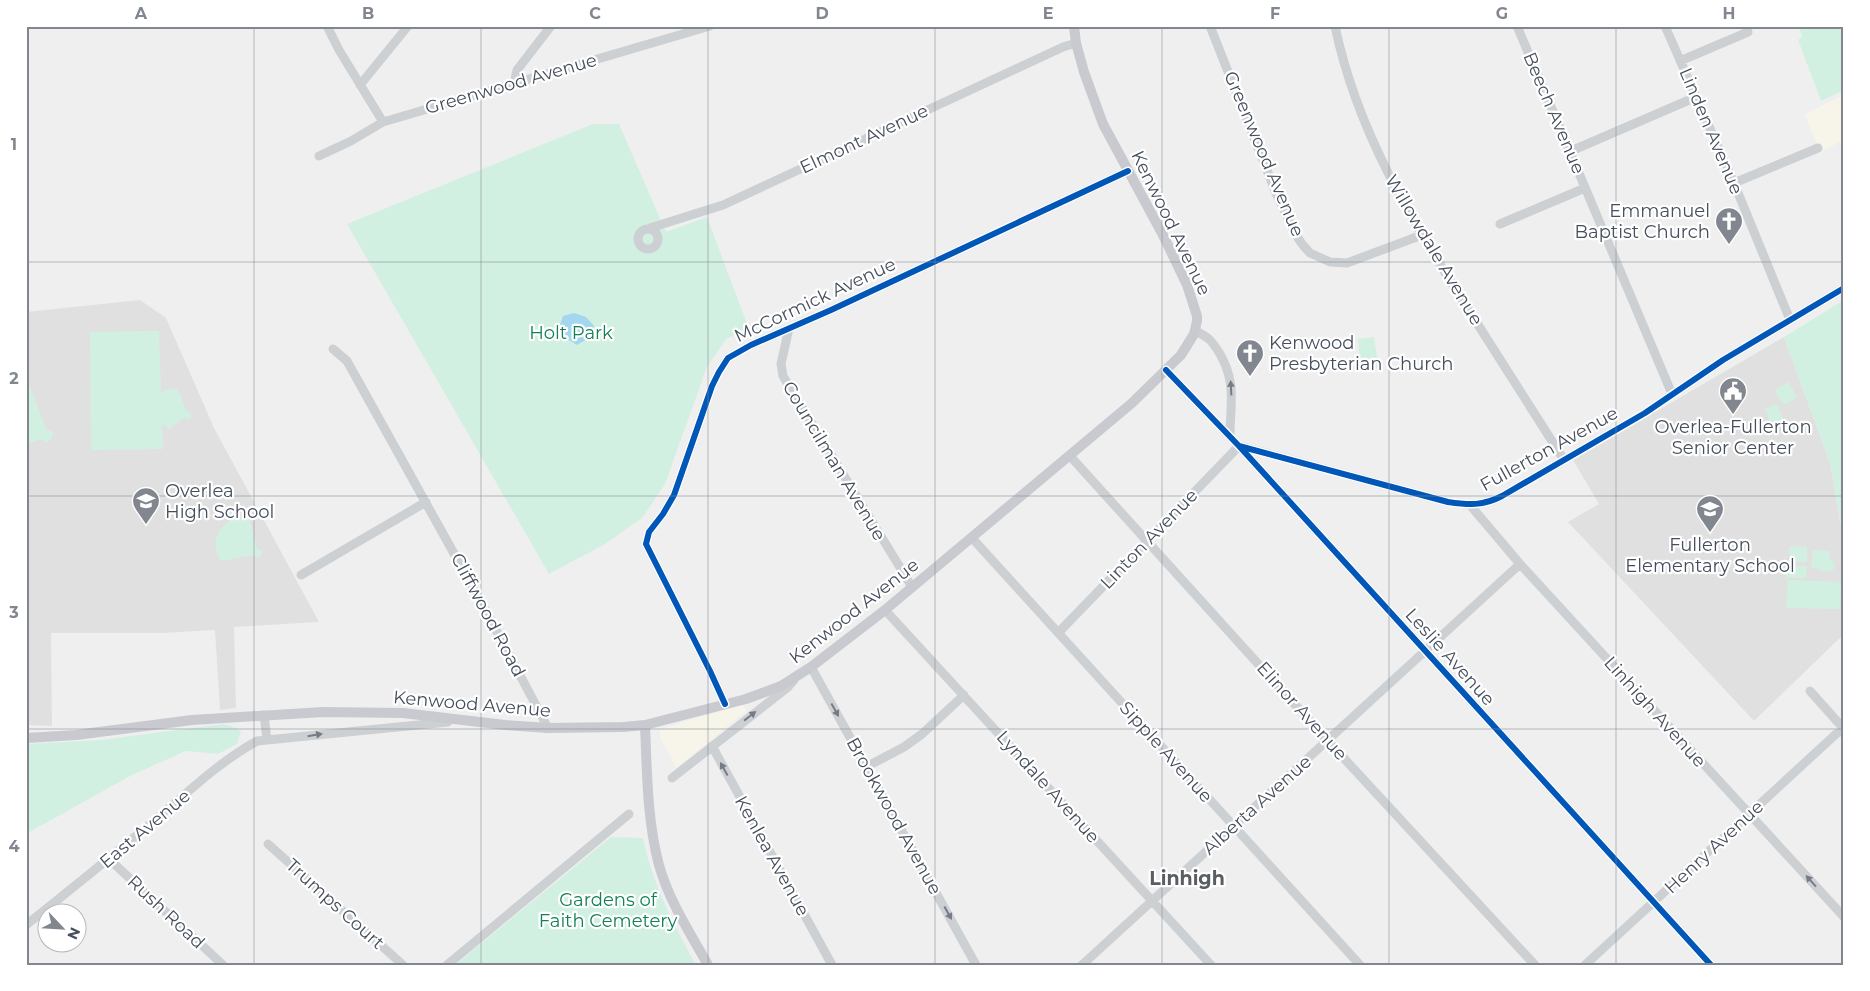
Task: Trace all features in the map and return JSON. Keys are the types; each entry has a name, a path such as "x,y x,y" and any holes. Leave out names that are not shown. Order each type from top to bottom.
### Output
{"main road":[{"name":"Kenwood Avenue","path":"26,738 192,720 322,712 403,713 548,728 608,728 645,725 725,704 767,692 796,678 886,610 1132,403 1185,350 1195,331 1197,316 1187,285 1163,235 1103,124 1076,43 1074,26"},
{"path":"645,725 650,823 660,867 681,918 708,965"}],"street":[{"path":"327,26 383,122"},
{"path":"360,85 408,26"},
{"path":"514,84 517,70 551,26"},
{"name":"Greenwood Avenue","path":"319,156 351,141 383,122 710,26"},
{"name":"Greenwood Avenue","path":"1210,26 1276,193 1296,236 1310,253 1330,262 1347,263 1422,235"},
{"name":"Willowdale Avenue","path":"1335,26 1352,91 1383,164 1422,235 1564,460"},
{"name":"Beech Avenue","path":"1517,26 1672,394"},
{"name":"Linden Avenue","path":"1666,26 1734,183 1790,320"},
{"path":"1680,61 1748,32"},
{"name":"Elmont Avenue","path":"650,228 723,205 992,79 1076,43"},
{"path":"1571,151 1696,97"},
{"path":"1734,183 1818,148"},
{"name":"McCormick Avenue","path":"725,704 646,544 649,532 663,514 674,495 712,386 723,364 728,358 751,345 831,310 915,269 1128,171"},
{"path":"1500,224 1585,188"},
{"name":"Fullerton Avenue","path":"1239,446 1448,502 1482,505 1493,501 1645,413 1672,394 1844,288"},
{"name":"Councilman Avenue","path":"790,328 781,364 783,376 912,587"},
{"path":"1195,331 1209,338 1227,366 1230,375 1232,394 1230,437"},
{"name":"Cliffwood Road","path":"333,349 347,361 426,502 548,728"},
{"name":"Leslie Avenue","path":"1166,370 1239,446 1711,965"},
{"name":"Linton Avenue","path":"1058,633 1239,446"},
{"name":"Elinor Avenue","path":"1070,456 1535,965"},
{"path":"302,575 426,502"},
{"name":"Linhigh Avenue","path":"1470,505 1520,564 1844,917"},
{"name":"Sipple Avenue","path":"972,538 1360,965"},
{"name":"Alberta Avenue","path":"1082,965 1520,564"},
{"name":"Lyndale Avenue","path":"886,610 1211,965"},
{"name":"Brookwood Avenue","path":"811,667 976,965"},
{"path":"672,778 787,688 796,678"},
{"path":"1810,691 1844,729"},
{"path":"866,767 904,747 922,734 964,695"},
{"path":"264,715 267,740"},
{"name":"East Avenue","path":"26,925 109,859 216,768 257,741 440,722 471,721"},
{"name":"Henry Avenue","path":"1584,965 1836,734 1844,729"},
{"name":"Kenlea Avenue","path":"712,746 832,965"},
{"path":"447,965 629,814"},
{"name":"Trumps Court","path":"268,844 402,965"},
{"name":"Rush Road","path":"109,859 222,965"}],"shaded area":[{"path":"1844,95 1844,140 1820,152 1805,114"},
{"name":"Overlea High School","path":"140,300 166,318 214,428 319,622 234,627 236,708 220,710 215,630 162,633 51,633 52,726 26,725 26,312"},
{"name":"Fullerton Elementary School","path":"1784,337 1830,463 1844,543 1844,634 1754,721 1568,522 1599,504 1573,460"},
{"path":"743,704 746,711 676,768 660,737 660,731 667,727"}],"green space":[{"path":"1806,26 1844,26 1844,90 1821,101 1798,40 1802,37 1800,30"},
{"name":"Holt Park","path":"593,124 619,124 666,232 707,217 749,329 726,339 707,367 665,484 642,518 605,544 549,574 347,224"},
{"path":"1844,300 1844,543 1830,463 1784,337"},
{"path":"159,331 161,394 165,390 178,389 186,410 191,413 191,419 184,418 169,429 162,424 163,449 91,450 90,332"},
{"path":"1374,337 1379,368 1361,371 1358,339"},
{"path":"1788,382 1797,397 1787,404 1782,403 1775,390"},
{"path":"29,384 46,429 53,432 52,438 46,443 41,439 26,444 26,385"},
{"path":"1777,404 1785,424 1773,429 1765,409"},
{"path":"234,518 249,518 257,549 263,551 259,558 253,555 221,561 216,548 217,536 224,526"},
{"path":"1790,546 1807,547 1807,562 1789,561"},
{"path":"1813,550 1830,551 1829,559 1835,565 1833,570 1822,571 1821,569 1811,568"},
{"path":"1786,566 1807,566 1806,578 1786,578"},
{"path":"1788,580 1841,582 1840,609 1786,608"},
{"path":"224,724 237,728 241,732 237,744 218,754 186,751 132,775 26,834 26,744 100,740"},
{"name":"Gardens of Faith Cemetery","path":"611,837 643,838 658,888 696,965 455,965"}],"water":[{"path":"574,313 586,317 594,326 592,336 577,345 557,333 563,316"}],"cycle path":[{"path":"725,704 646,544 649,532 663,514 674,495 712,386 728,358 751,345 831,310 1128,171"},
{"path":"1239,446 1448,502 1469,504 1488,502 1502,496 1645,413 1723,360 1844,288"},
{"path":"1166,370 1239,446 1711,965"}],"place":[{"name":"Emmanuel Baptist Church","path":"1729,245"},
{"name":"Kenwood Presbyterian Church","path":"1250,377"},
{"name":"Overlea-Fullerton Senior Center","path":"1733,415"},
{"name":"Overlea High School","path":"146,525"},
{"name":"Fullerton Elementary School","path":"1710,533"}],"district":[{"name":"Linhigh","path":"1187,878"}]}
